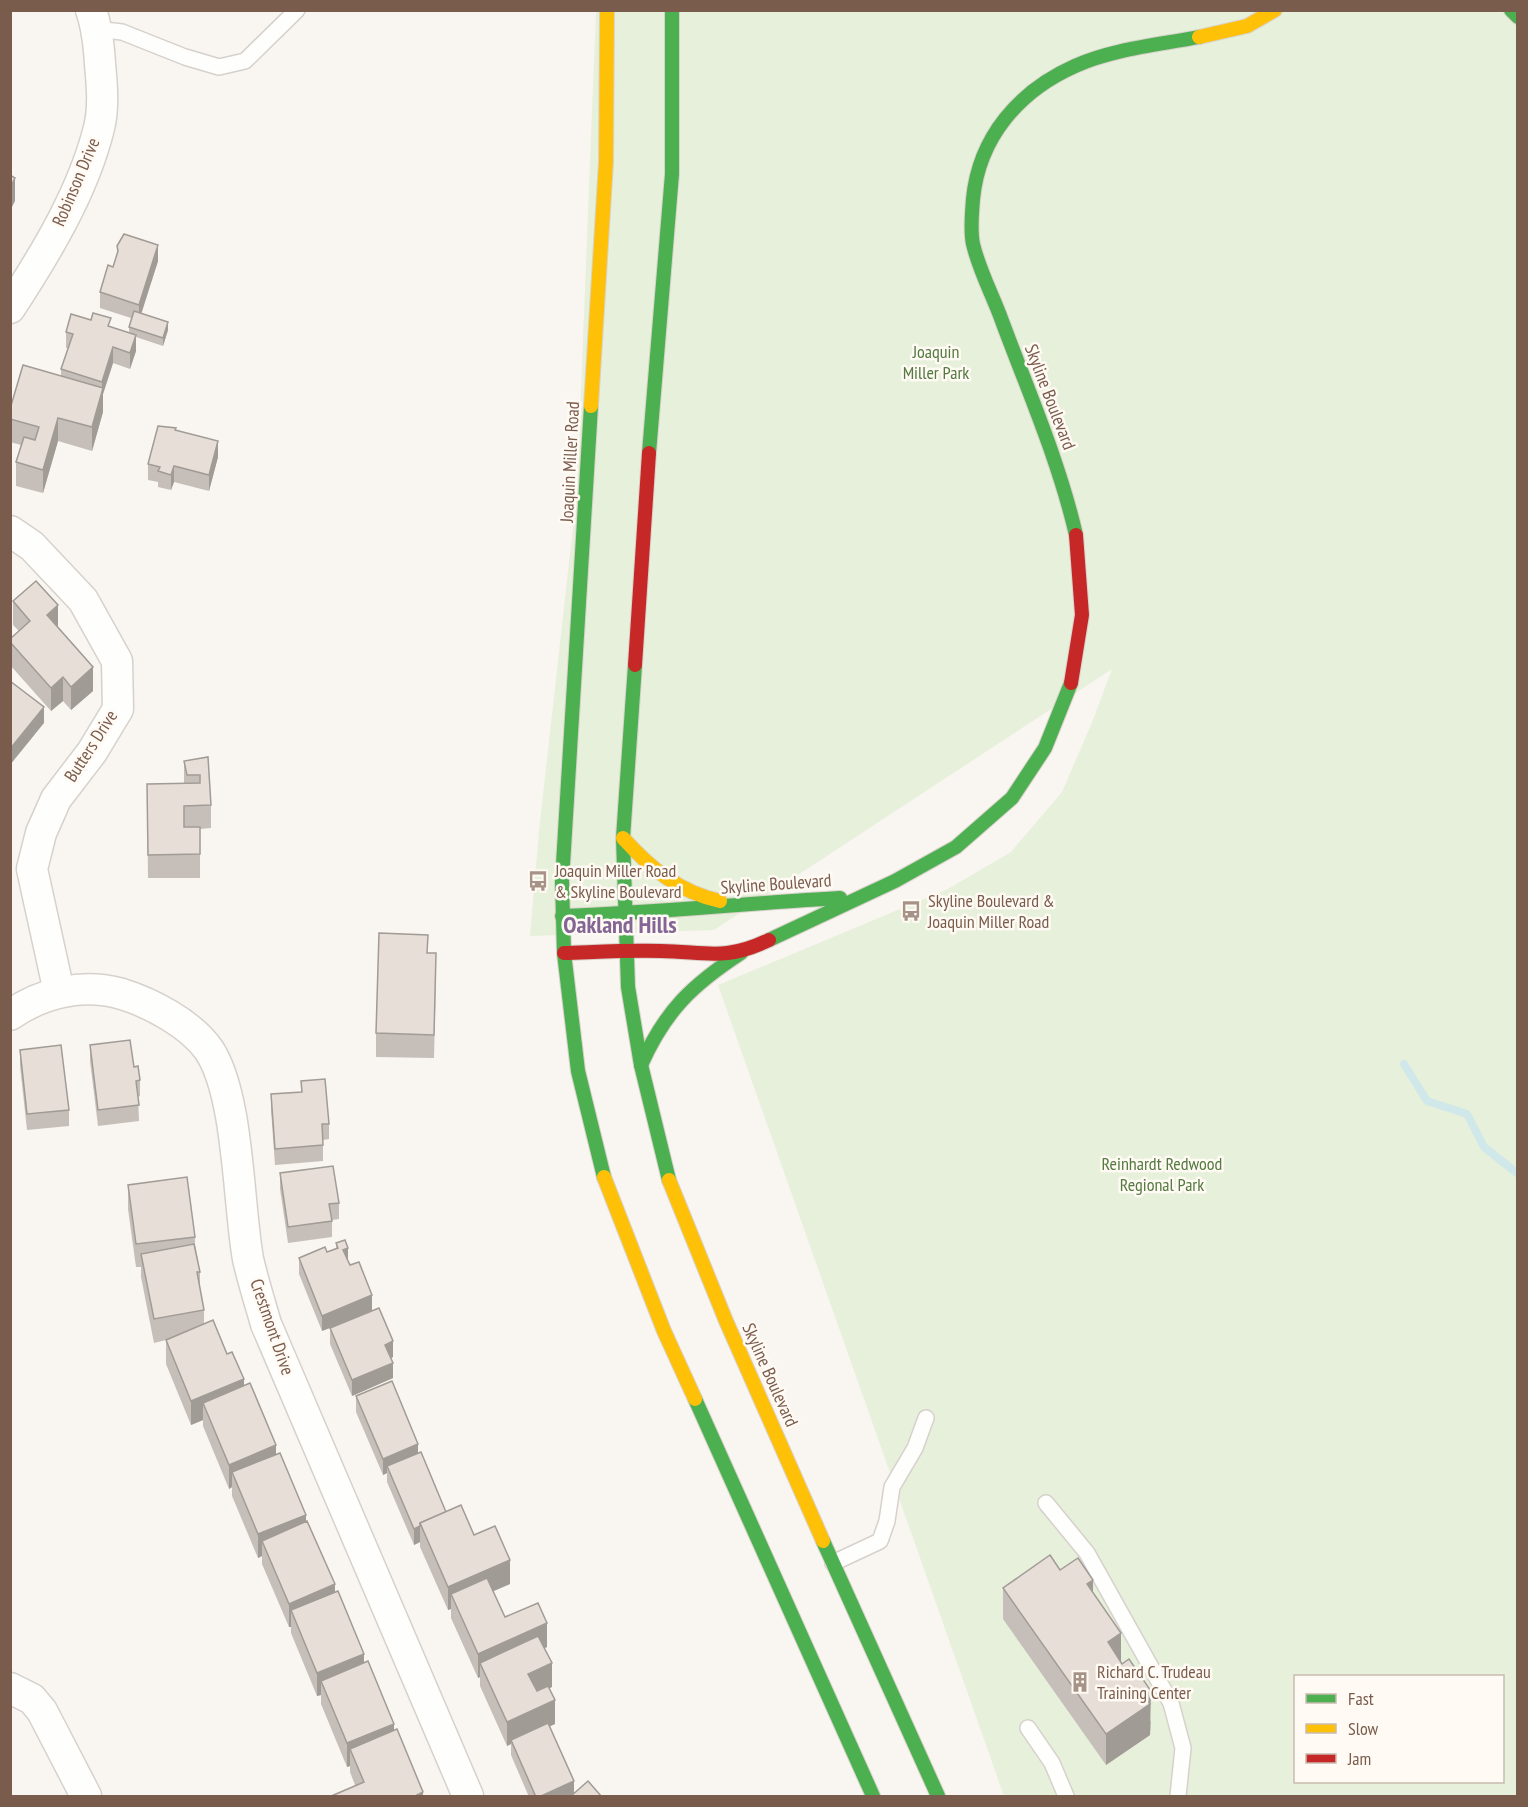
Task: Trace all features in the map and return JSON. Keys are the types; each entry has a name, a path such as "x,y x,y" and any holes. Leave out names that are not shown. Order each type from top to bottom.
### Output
{"main road":[{"name":"Joaquin Miller Road","path":"562,916 562,881 606,162 607,10"},
{"path":"624,914 623,838 645,508 672,174 672,10"},
{"name":"Skyline Boulevard","path":"564,953 626,951 713,955 743,952 895,881 956,847 1012,798 1030,774 1056,725 1069,693 1077,657 1082,615 1078,546 1073,520 1047,440 974,244 971,220 979,161 1006,115 1028,94 1077,65 1245,26 1275,10"},
{"path":"1510,10 1518,17"},
{"path":"623,838 665,880 685,891 736,904"},
{"name":"Skyline Boulevard","path":"562,916 624,914 736,904 859,897"},
{"name":"Skyline Boulevard","path":"624,914 628,987 641,1065 671,1188 726,1321 938,1797"},
{"path":"562,916 564,953 578,1071 607,1188 664,1331 873,1797"},
{"path":"641,1065 650,1042 673,1005 688,989 743,952"}],"street":[{"name":"Robinson Drive","path":"10,308 33,273 74,197 100,126 102,88 93,20"},
{"name":"Butters Drive","path":"10,531 32,546 83,600 117,661 118,709 92,752 56,799 41,832 32,869 59,992"},
{"name":"Crestmont Drive","path":"10,1015 31,1001 59,992 104,989 141,1000 177,1021 209,1050 226,1093 248,1259 266,1324 468,1797"},
{"path":"10,1688 32,1699 42,1711 86,1797"}],"lane":[{"path":"93,20 185,57 219,67 245,61 297,10"},
{"path":"833,1563 880,1541 887,1521 892,1487 915,1448 926,1418"},
{"path":"1046,1503 1087,1553 1171,1703 1183,1748 1178,1797"},
{"path":"1028,1728 1052,1763 1065,1797"}],"green space":[{"path":"596,11 1517,11 1517,1796 1004,1796 718,985 948,889 1011,852 1062,792 1112,669 714,930 530,936 539,831 577,491"}],"building":[{"path":"10,175 15,178 10,187"},
{"path":"124,234 158,245 139,305 100,292 108,265 113,267 118,251 117,246"},
{"path":"134,311 168,322 163,338 129,327"},
{"path":"93,313 111,318 108,326 136,335 130,353 113,347 102,382 61,369 73,334 66,332 71,314 91,320"},
{"path":"23,365 103,388 92,427 58,418 43,470 16,462 24,437 35,440 39,427 10,419 10,409"},
{"path":"158,426 176,428 175,430 218,441 209,475 174,466 171,475 158,471 160,467 148,464"},
{"path":"36,581 58,605 47,615 93,667 71,687 63,677 51,688 10,642 10,639 30,621 13,601"},
{"path":"10,681 44,707 10,749"},
{"path":"208,757 211,805 184,806 184,827 200,827 200,854 148,855 147,784 200,783 200,775 187,775 184,761"},
{"path":"379,933 428,935 427,953 436,953 434,1035 376,1033"},
{"path":"130,1040 134,1067 138,1066 140,1080 136,1081 139,1105 98,1110 90,1045"},
{"path":"61,1045 69,1110 27,1114 20,1050"},
{"path":"325,1079 329,1124 322,1124 323,1145 275,1149 271,1094 302,1092 301,1081"},
{"path":"333,1166 339,1203 329,1204 332,1221 288,1227 280,1173"},
{"path":"187,1177 195,1237 136,1244 128,1185"},
{"path":"345,1240 348,1248 343,1250 350,1265 359,1262 372,1295 322,1316 299,1258 325,1247 327,1252 338,1248 336,1243"},
{"path":"194,1244 204,1310 154,1319 141,1254"},
{"path":"379,1308 393,1341 385,1345 393,1363 352,1380 330,1328"},
{"path":"213,1320 227,1354 232,1352 244,1379 191,1401 166,1340"},
{"path":"392,1381 418,1444 383,1459 356,1396"},
{"path":"250,1383 276,1445 229,1465 203,1403"},
{"path":"421,1452 446,1512 420,1523 420,1526 414,1529 387,1466"},
{"path":"280,1453 306,1515 258,1534 232,1472"},
{"path":"461,1505 474,1535 495,1526 510,1560 448,1587 420,1523"},
{"path":"307,1521 335,1584 289,1604 262,1541"},
{"name":"Richard C. Trudeau Training Center","path":"1050,1555 1060,1570 1078,1558 1093,1580 1087,1584 1121,1633 1108,1642 1122,1664 1129,1659 1151,1691 1145,1696 1150,1704 1106,1734 1003,1588"},
{"path":"487,1578 505,1617 538,1603 547,1623 478,1654 451,1594"},
{"path":"338,1591 364,1654 317,1673 291,1610"},
{"path":"538,1636 552,1663 528,1674 537,1691 548,1686 555,1700 507,1722 480,1663"},
{"path":"368,1661 394,1724 347,1743 321,1681"},
{"path":"548,1723 574,1781 536,1797 511,1740"},
{"path":"397,1729 423,1792 413,1797 329,1797 364,1782 350,1749"},
{"path":"588,1781 602,1797 570,1797"}],"waterway":[{"path":"1404,1064 1427,1101 1467,1114 1484,1147 1518,1174"}],"traffic: fast":[{"path":"649,453 672,174 672,10"},
{"path":"1511,10 1518,17"},
{"path":"1076,535 1052,453 976,254 972,239 972,222 977,177 993,136 1005,119 1036,89 1055,76 1105,55 1199,37"},
{"path":"591,406 562,881 564,953 578,1071 604,1177"},
{"path":"635,665 623,838 628,987 641,1065 669,1180"},
{"path":"769,940 895,881 956,847 1012,798 1045,748 1071,683"},
{"path":"562,916 840,898"},
{"path":"641,1065 670,1014 694,988 741,953"},
{"path":"695,1399 873,1796"},
{"path":"823,1541 938,1796"}],"traffic: slow":[{"path":"591,406 606,162 607,10"},
{"path":"1199,37 1247,26 1275,10"},
{"path":"623,838 644,860 667,878 691,892 720,901"},
{"path":"604,1177 664,1331 695,1399"},
{"path":"669,1180 726,1321 823,1541"}],"traffic: jam":[{"path":"635,665 649,453"},
{"path":"1071,683 1082,615 1076,535"},
{"path":"564,953 649,951 716,954 740,951 769,940"}],"place":[{"name":"Joaquin Miller Road & Skyline Boulevard","path":"538,881"},
{"name":"Skyline Boulevard & Joaquin Miller Road","path":"911,911"},
{"name":"Richard C. Trudeau Training Center","path":"1080,1682"}],"district":[{"name":"Oakland Hills","path":"620,925"}],"park label":[{"name":"Joaquin Miller Park","path":"936,362"},
{"name":"Reinhardt Redwood Regional Park","path":"1162,1174"}]}
